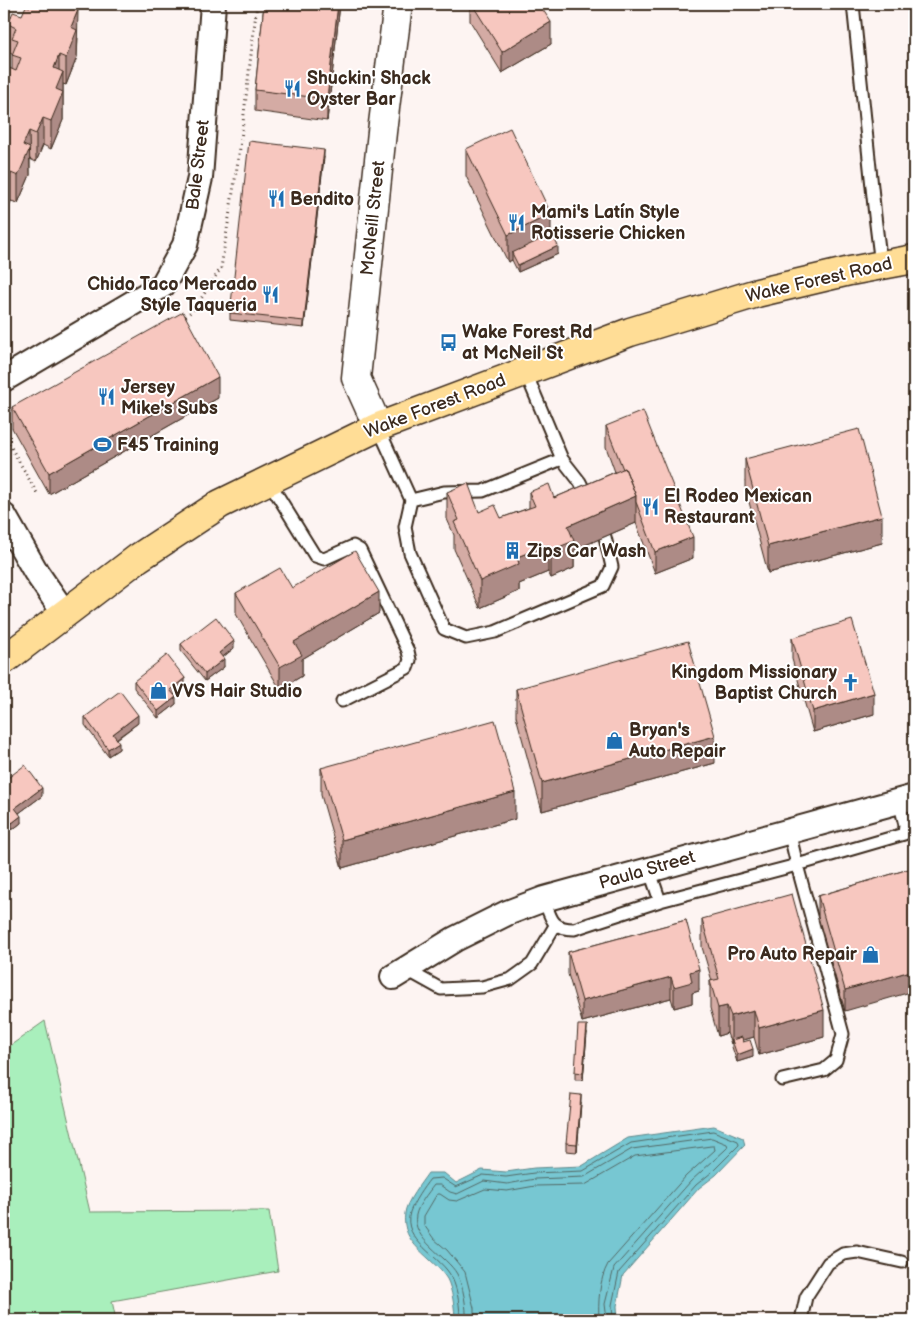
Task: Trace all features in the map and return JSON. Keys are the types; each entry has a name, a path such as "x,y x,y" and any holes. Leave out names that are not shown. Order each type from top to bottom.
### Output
{"main road":[{"name":"Wake Forest Road","path":"4,660 138,558 178,530 220,504 378,427 630,332 700,310 757,293 914,259"}],"street":[{"name":"Bale Street","path":"4,379 163,284 185,245 200,178 213,4"},
{"name":"McNeill Street","path":"378,427 356,378 382,132 398,4"},
{"path":"4,516 36,572 65,614"},
{"name":"Paula Street","path":"399,973 455,939 507,913 544,899 906,799"}],"lane":[{"path":"853,4 881,265"},
{"path":"525,371 562,459 580,482 593,509"},
{"path":"378,427 411,500 405,527 410,553 444,628 466,638 495,632 603,586 612,567 605,537"},
{"path":"411,500 444,492 483,491 562,459"},
{"path":"268,480 315,556 324,559 353,546 360,550 408,651 410,660 407,668 342,701"},
{"path":"544,899 553,922 562,929 574,929 660,901 797,865 904,834 906,799"},
{"path":"782,1080 824,1070 836,1060 843,1034 789,831"},
{"path":"649,869 660,901"},
{"path":"399,973 441,989 482,987 511,979 532,964 556,924"},
{"path":"801,1320 806,1296 828,1263 844,1254 857,1252 902,1262"}],"path":[{"path":"4,435 38,495"}],"green space":[{"path":"45,1021 90,1212 269,1211 278,1271 112,1301 116,1320 4,1320 4,1050"}],"water":[{"path":"714,1126 743,1138 745,1145 716,1175 699,1188 623,1275 617,1306 618,1320 455,1320 453,1299 447,1279 412,1242 407,1234 405,1224 406,1209 414,1193 428,1173 444,1173 456,1183 482,1170 506,1172 534,1168 582,1166 628,1138"}],"building":[{"path":"32,4 62,4 78,10 71,27 77,30 66,58 59,55 54,68 63,72 56,89 63,92 51,121 43,118 36,134 29,131 23,145 30,148 18,176 11,173 4,189 4,76 6,77 9,68 16,71 21,58 12,55 18,40 12,38 16,28 8,24 13,12 22,15 26,6 30,7"},
{"path":"264,4 338,4 327,99 255,90"},
{"path":"472,4 539,4 551,22 502,52"},
{"path":"510,128 551,214 508,235 466,149"},
{"path":"249,141 324,150 304,321 230,313"},
{"path":"552,234 558,246 518,265 512,253"},
{"path":"183,312 218,377 49,473 12,407"},
{"name":"El Rodeo Mexican Restaurant","path":"643,411 693,537 655,552 636,502 636,496 606,426"},
{"path":"859,429 882,516 768,546 745,459"},
{"path":"625,468 636,496 568,526 574,541 551,550 548,545 517,557 519,564 480,581 454,522 459,520 447,492 468,483 479,512 495,505 501,518 535,506 529,492 549,484 554,498"},
{"path":"355,551 379,592 294,642 302,655 280,667 236,593 280,568 292,588"},
{"path":"216,617 234,641 219,653 224,659 205,674 181,644"},
{"path":"852,620 874,693 813,711 792,638"},
{"name":"Bryan's Auto Repair","path":"688,641 715,736 542,783 516,689"},
{"name":"VVS Hair Studio","path":"167,655 185,678 170,690 176,697 158,711 134,681"},
{"path":"120,691 138,715 113,734 119,742 108,749 85,717"},
{"path":"495,720 515,792 342,840 321,768"},
{"path":"25,765 42,788 15,808 21,816 12,823 4,812 4,781"},
{"name":"Pro Auto Repair","path":"909,869 914,886 914,970 845,990 818,896"},
{"path":"792,894 824,1010 759,1028 754,1010 731,1016 727,1006 718,1008 710,981 719,979 702,919"},
{"path":"686,920 699,969 690,972 692,982 674,987 671,977 582,1001 568,952"},
{"path":"578,1025 587,1025 583,1073 575,1072"},
{"path":"742,1037 743,1042 750,1040 753,1049 737,1055 732,1040"},
{"path":"571,1094 581,1095 577,1144 566,1143"}],"place":[{"name":"Shuckin' Shack Oyster Bar","path":"293,88"},
{"name":"Bendito","path":"276,199"},
{"name":"Mami's Latín Style Rotisserie Chicken","path":"517,222"},
{"name":"Chido Taco Mercado Style Taqueria","path":"271,294"},
{"name":"Wake Forest Rd at McNeil St","path":"448,342"},
{"name":"Jersey Mike's Subs","path":"107,397"},
{"name":"F45 Training","path":"103,445"},
{"name":"El Rodeo Mexican Restaurant","path":"650,506"},
{"name":"Zips Car Wash","path":"513,551"},
{"name":"Kingdom Missionary Baptist Church","path":"851,682"},
{"name":"VVS Hair Studio","path":"158,691"},
{"name":"Bryan's Auto Repair","path":"615,740"},
{"name":"Pro Auto Repair","path":"871,954"}]}
